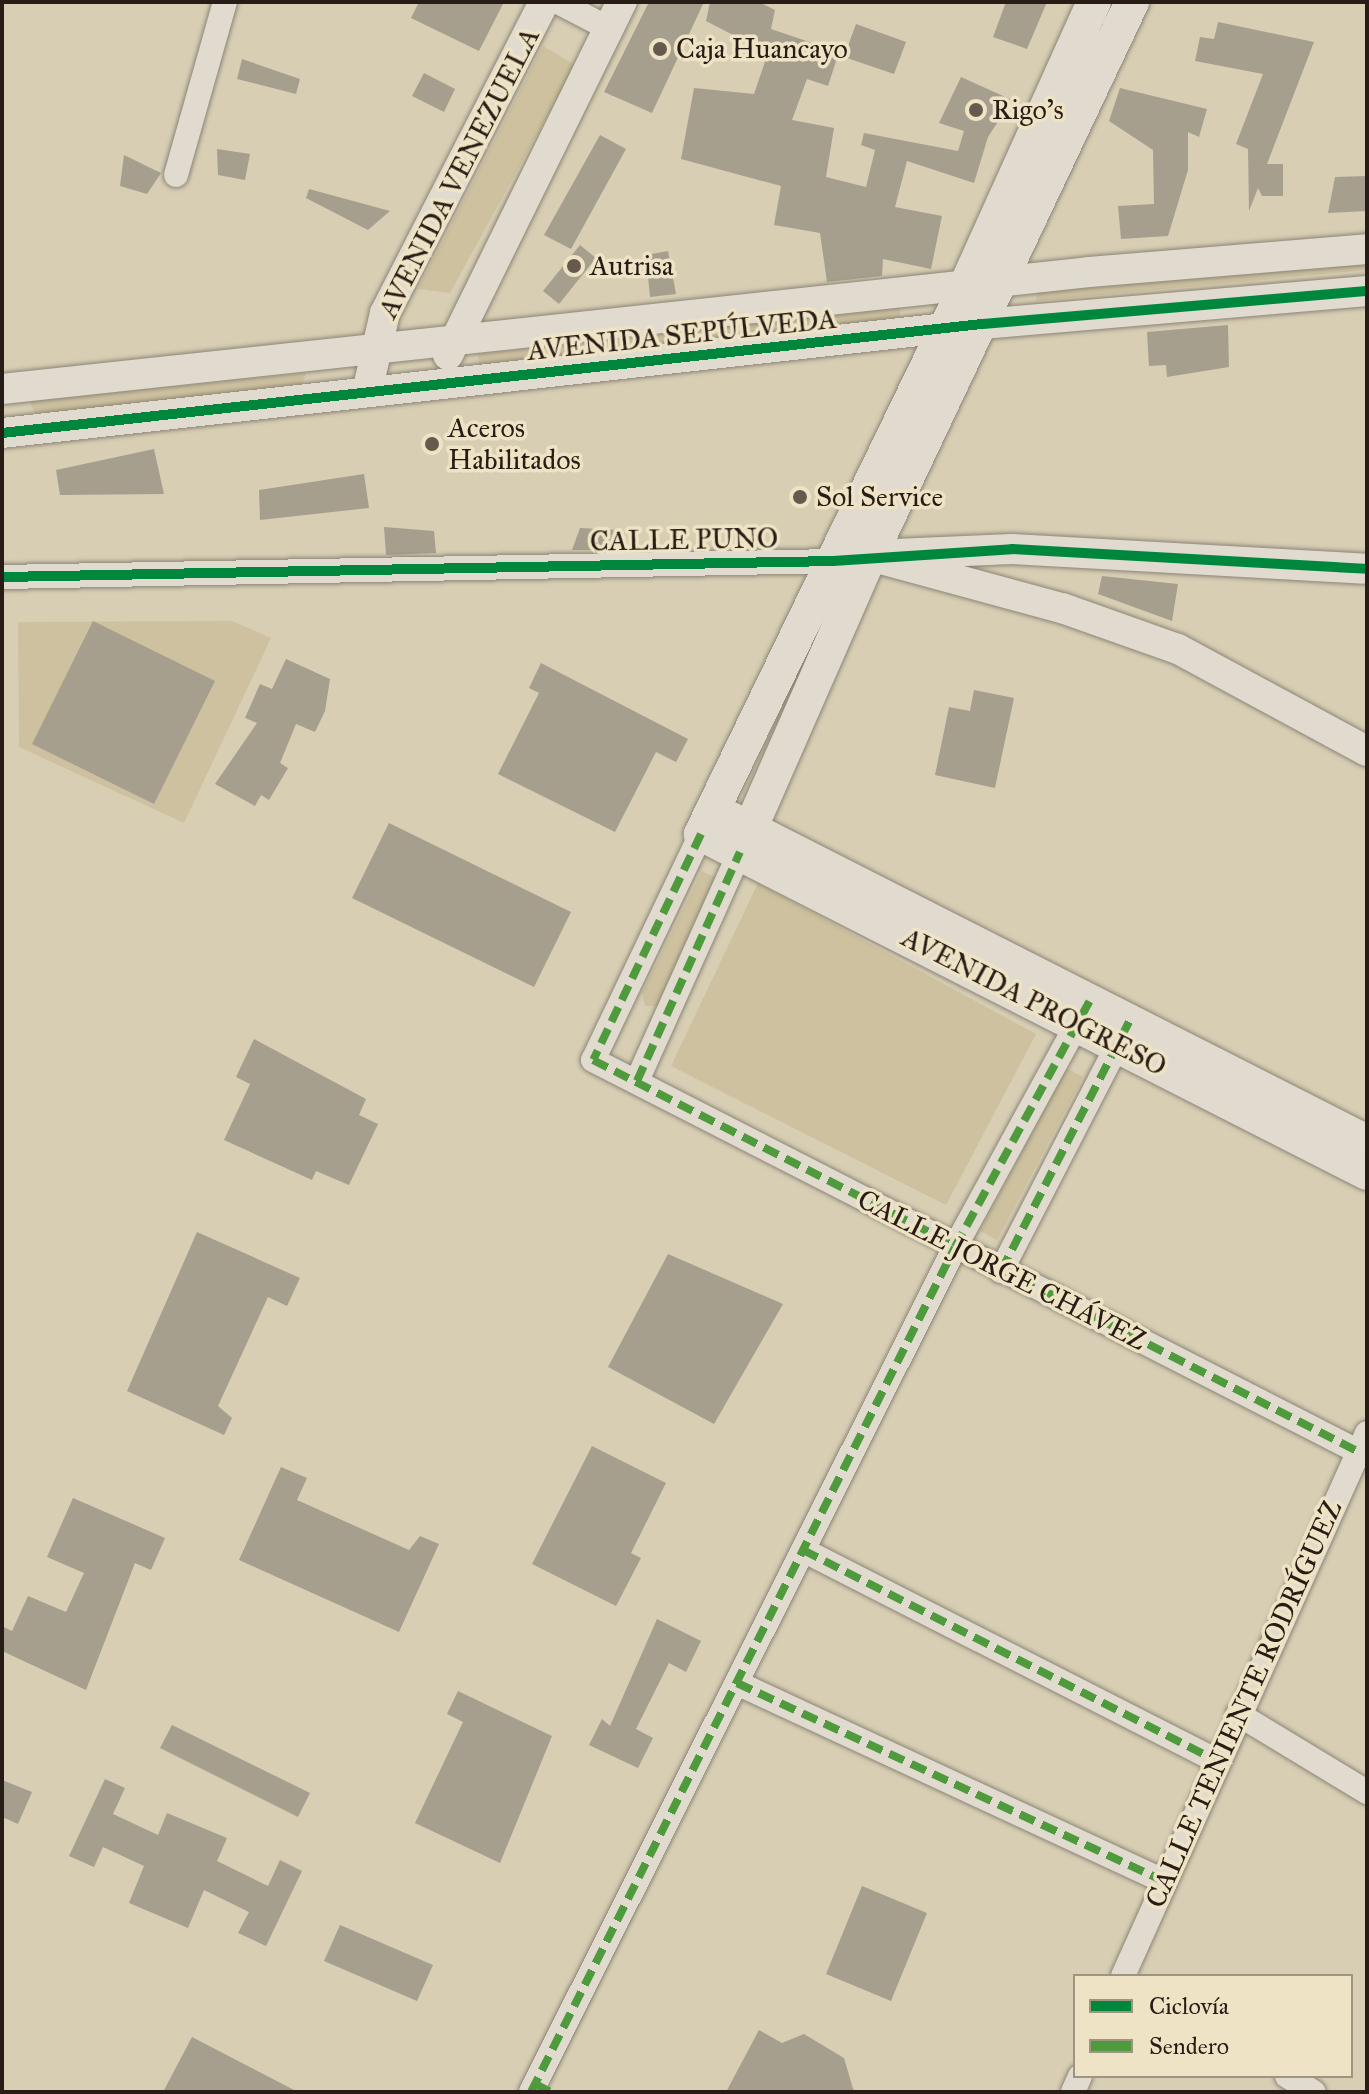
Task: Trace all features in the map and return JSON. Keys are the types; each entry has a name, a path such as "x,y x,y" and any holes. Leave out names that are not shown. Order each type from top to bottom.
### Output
{"main road":[{"path":"707,822 966,286 1094,2"},
{"path":"744,840 870,556 1132,2"},
{"name":"AVENIDA PROGRESO","path":"707,822 1124,1032 1367,1142"},
{"name":"AVENIDA PROGRESO","path":"1124,1032 1367,1173"}],"street":[{"path":"176,175 225,2"},
{"name":"AVENIDA VENEZUELA","path":"367,392 374,348 544,2"},
{"path":"439,385 452,342 615,15 558,2"},
{"name":"AVENIDA SEPÚLVEDA","path":"2,389 1002,281 1367,249"},
{"name":"AVENIDA SEPÚLVEDA","path":"2,433 982,324 1367,291"},
{"path":"611,324 616,366"},
{"name":"CALLE PUNO","path":"2,577 833,561 870,556 1012,549 1367,569"},
{"path":"870,556 1062,608 1178,649 1367,751"},
{"name":"CALLE JORGE CHÁVEZ","path":"707,822 593,1060 1001,1271 1364,1447"},
{"path":"637,1081 744,840"},
{"path":"539,2089 955,1247 1083,1012"},
{"path":"1001,1271 1124,1032"},
{"name":"CALLE TENIENTE RODRÍGUEZ","path":"1124,1974 1238,1714 1364,1447"},
{"path":"803,1550 1217,1761"},
{"path":"737,1683 1163,1881"},
{"path":"1238,1714 1367,1792"},
{"path":"1290,2078 1314,2092"}],"shaded area":[{"path":"543,46 575,65 450,293 418,289"},
{"path":"1367,257 1367,270 1036,301 1037,290"},
{"path":"900,307 900,319 480,370 478,354"},
{"path":"306,373 300,389 35,414 30,401"},
{"path":"232,621 271,638 184,823 19,747 18,622"},
{"path":"702,871 716,878 662,1006 645,1006 642,993"},
{"path":"758,883 1036,1034 946,1205 671,1066"},
{"path":"1066,1068 1083,1077 997,1240 980,1231"}],"building":[{"path":"419,2 504,2 479,51 411,18"},
{"path":"649,2 704,2 652,113 604,92"},
{"path":"710,2 759,2 775,10 771,29 839,52 828,86 807,79 792,120 834,128 826,177 866,187 875,150 861,145 864,133 958,151 964,131 939,123 961,77 1012,100 988,137 974,183 907,161 895,207 942,216 931,269 883,259 882,276 827,282 820,233 774,225 781,186 681,159 694,88 754,94 768,53 706,21"},
{"path":"1006,2 1047,2 1027,49 993,37"},
{"path":"1218,22 1314,42 1267,164 1283,164 1283,196 1262,196 1258,188 1249,211 1248,149 1236,144 1263,74 1195,61 1200,37 1214,39"},
{"path":"856,24 906,42 894,74 844,57"},
{"path":"242,59 300,79 296,94 237,79"},
{"path":"424,73 455,89 444,112 412,96"},
{"path":"1120,88 1207,109 1199,137 1188,132 1188,170 1168,236 1121,239 1118,206 1154,204 1153,150 1109,121"},
{"path":"600,135 626,149 571,249 544,235"},
{"path":"217,149 250,154 245,180 218,175"},
{"path":"124,155 161,173 147,194 120,186"},
{"path":"1367,176 1367,211 1328,213 1335,177"},
{"path":"309,189 390,211 368,230 306,198"},
{"path":"580,245 596,258 559,304 543,291"},
{"path":"668,251 676,294 650,297 646,255"},
{"path":"1228,325 1229,367 1167,377 1166,365 1149,366 1147,332"},
{"path":"154,449 164,494 60,495 56,470"},
{"path":"364,474 369,508 260,520 259,490"},
{"path":"384,527 434,531 436,553 386,555"},
{"path":"580,528 618,530 614,550 572,550"},
{"path":"1102,576 1178,584 1172,621 1098,594"},
{"path":"93,621 215,681 154,804 32,744"},
{"path":"286,659 330,679 325,711 315,732 296,724 280,763 288,768 269,800 261,795 255,806 215,784 257,723 245,718 260,684 272,689"},
{"path":"541,663 688,739 676,762 656,752 615,832 498,774 539,693 529,688"},
{"path":"974,690 1014,698 995,788 935,775 949,707 970,711"},
{"path":"389,823 571,912 534,987 352,898"},
{"path":"254,1039 366,1099 359,1115 378,1124 349,1185 316,1171 312,1180 224,1140 250,1084 236,1077"},
{"path":"197,1232 300,1278 287,1306 268,1297 218,1406 232,1418 224,1435 127,1391"},
{"path":"668,1254 783,1304 714,1424 608,1367"},
{"path":"592,1446 666,1483 631,1553 641,1558 616,1606 532,1564"},
{"path":"281,1467 307,1478 297,1500 409,1550 420,1536 439,1544 399,1632 239,1560"},
{"path":"73,1498 165,1538 151,1570 135,1563 86,1690 2,1651 2,1626 12,1631 28,1596 66,1612 84,1573 47,1557"},
{"path":"657,1619 701,1641 686,1672 669,1663 636,1729 653,1738 638,1768 589,1745 602,1719 610,1726"},
{"path":"458,1691 552,1736 500,1863 415,1823 463,1722 447,1714"},
{"path":"172,1725 310,1793 298,1817 160,1748"},
{"path":"105,1779 125,1788 113,1814 158,1835 167,1813 227,1838 217,1861 268,1886 280,1860 302,1871 266,1946 238,1933 249,1912 204,1890 188,1928 129,1903 144,1866 103,1847 94,1867 69,1856"},
{"path":"2,1780 32,1792 18,1824 2,1817"},
{"path":"862,1886 927,1913 891,2001 826,1974"},
{"path":"340,1925 433,1965 417,2001 324,1961"},
{"path":"759,2030 782,2043 804,2034 844,2058 854,2092 726,2092"},
{"path":"192,2037 298,2092 163,2092"}],"marked path":[{"path":"701,834 593,1060 1359,1452"},
{"path":"637,1081 740,852"},
{"path":"531,2092 955,1247 1090,1000"},
{"path":"1001,1271 1130,1020"},
{"path":"803,1550 1217,1761"},
{"path":"737,1683 1163,1881"},
{"path":"535,2084 551,2092"}],"cycle path":[{"path":"2,433 982,324 1367,291"},
{"path":"2,577 833,561 1012,549 1367,569"}],"place":[{"name":"Caja Huancayo","path":"660,49"},
{"name":"Rigo's","path":"976,110"},
{"name":"Autrisa","path":"574,266"},
{"name":"Aceros Habilitados","path":"432,444"},
{"name":"Sol Service","path":"800,497"}]}
